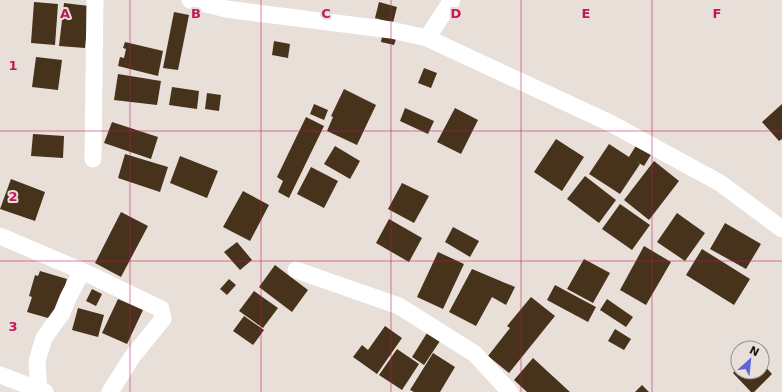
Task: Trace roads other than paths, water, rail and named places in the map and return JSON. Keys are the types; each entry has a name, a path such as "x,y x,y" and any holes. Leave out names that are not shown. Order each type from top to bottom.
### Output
{"street":[{"path":"93,159 95,0"},
{"path":"190,0 226,4 391,30 427,38 610,123 720,183 782,229"},
{"path":"427,38 452,0"},
{"path":"0,236 82,271 161,309 163,319 132,357 110,392"},
{"path":"296,270 399,306 475,354 510,392"},
{"path":"42,391 37,361 44,338 62,313 82,271"},
{"path":"0,375 42,391"}]}
